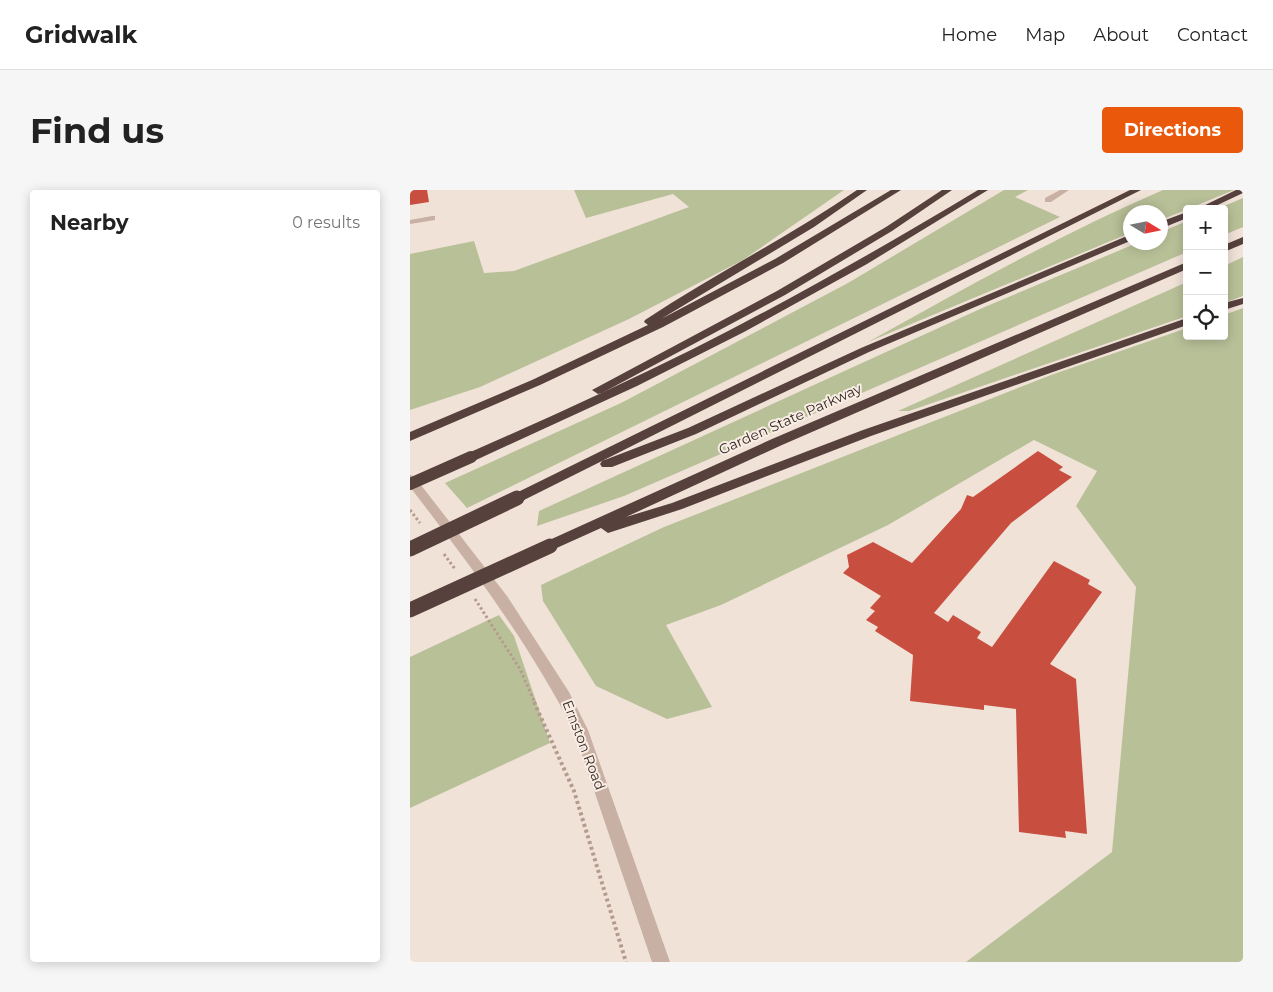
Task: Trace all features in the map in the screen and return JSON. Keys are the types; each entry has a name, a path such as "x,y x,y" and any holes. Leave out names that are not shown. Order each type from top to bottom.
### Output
{"highway":[{"path":"613,348 673,306 813,224 863,190"},
{"path":"410,437 613,348 755,276 897,190"},
{"path":"540,426 622,376 728,322 802,280 889,229 948,190"},
{"path":"410,484 655,372 796,300 908,237 984,190"},
{"path":"410,549 1049,232 1138,190"},
{"path":"1210,205 1243,190"},
{"path":"1168,223 1183,217"},
{"path":"1228,246 1243,240"},
{"path":"516,498 692,431 865,350 1123,241"},
{"name":"Garden State Parkway","path":"410,610 777,442 1183,267"},
{"path":"1228,307 1243,301"},
{"path":"550,546 677,506 867,433 1183,322"}],"street":[{"path":"1048,200 1065,190"},
{"path":"410,222 432,218"},
{"name":"Ernston Road","path":"410,479 475,561 564,695 581,730 662,962"}],"path":[{"path":"410,510 421,525"},
{"path":"438,547 460,578"},
{"path":"471,594 520,669 574,791 626,962"}],"green space":[{"path":"574,190 844,190 743,260 629,319 480,387 410,410 410,254 474,241 484,273 514,271 689,207 673,194 586,218"},
{"path":"1004,190 1028,190 1015,197 1060,217 467,508 445,483 621,403 848,283"},
{"path":"1163,190 1234,190 1198,205 1183,205 1183,211 1168,217 1168,205 1129,205"},
{"path":"1243,198 1243,227 1228,233 1228,205 1226,205"},
{"path":"1123,208 1123,236 868,342 1050,243"},
{"path":"1183,223 1183,254 624,496 537,526 539,511 980,309 1123,249 1168,250 1168,229"},
{"path":"1243,257 1243,296 1228,302 1228,295 1228,264"},
{"path":"1183,284 1183,317 909,411 898,411"},
{"path":"1243,308 1243,962 966,962 1112,852 1136,587 1076,506 1097,471 1034,440 888,525 721,605 666,625 712,707 667,719 596,686 543,601 541,585 664,527 1051,375 1183,329 1183,340 1228,340 1228,314"},
{"path":"499,615 514,636 550,743 410,808 410,657"}],"building":[{"path":"410,190 427,190 429,202 410,205"},
{"path":"1038,451 1063,467 1059,470 1072,477 1011,523 934,613 948,622 953,615 981,632 977,638 992,647 1054,561 1090,580 1088,584 1102,592 1050,664 1076,679 1087,834 1065,831 1066,838 1019,832 1016,709 984,705 984,710 910,701 913,655 875,631 878,627 866,620 875,611 870,608 881,596 843,573 849,567 847,555 873,542 912,563 961,509 967,495 973,497"}]}
